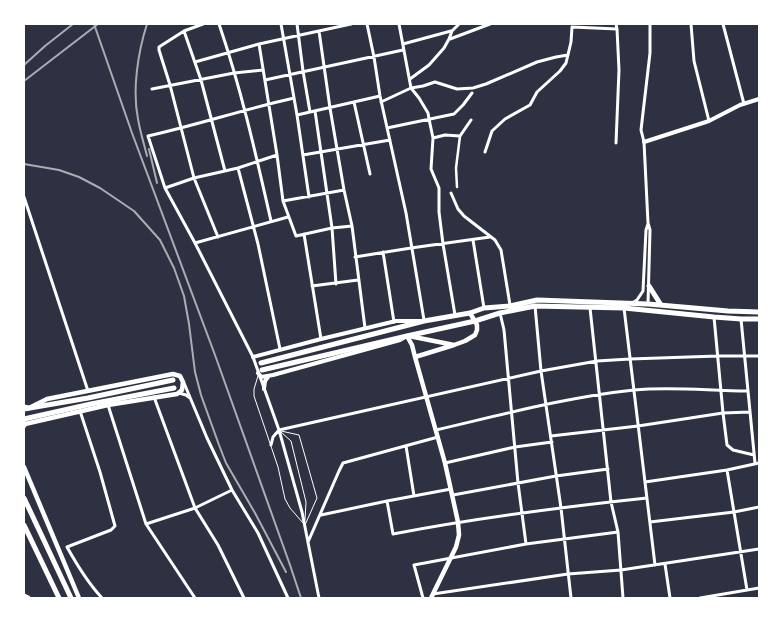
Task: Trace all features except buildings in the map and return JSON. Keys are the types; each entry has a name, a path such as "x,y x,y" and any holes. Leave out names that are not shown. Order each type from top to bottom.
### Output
{"main road":[{"path":"649,286 661,305"},
{"path":"261,363 424,321 470,313 484,308 510,306 537,300 648,304 759,312"},
{"path":"260,372 535,306 624,308 714,317 759,319"},
{"path":"415,358 454,345 475,335 477,325 470,313"},
{"path":"407,336 454,345"},
{"path":"407,336 412,345 445,462 458,522 459,535 456,547 432,596"},
{"path":"24,423 108,405 179,393 183,388 183,382 180,376 173,374 48,399 25,408"},
{"path":"25,408 88,398 173,380"},
{"path":"24,423 91,404 174,388"},
{"path":"24,467 79,598"},
{"path":"24,498 71,598"},
{"path":"24,525 59,598"},
{"path":"24,596 28,598"}],"street":[{"path":"188,24 190,29"},
{"path":"203,24 184,31 159,47 194,178 218,237"},
{"path":"219,24 245,110 271,221"},
{"path":"281,24 309,197"},
{"path":"297,24 310,112"},
{"path":"195,62 259,44 351,24"},
{"path":"253,357 365,328 394,322 424,321 406,213 366,24"},
{"path":"399,24 411,88 420,98 428,112 433,138 431,168 439,188 439,212 455,316"},
{"path":"410,79 429,65 444,48 452,31 459,24"},
{"path":"449,39 490,24"},
{"path":"616,24 619,70 616,143"},
{"path":"642,310 648,304 649,286 650,230 648,224 644,142 641,130 650,53 650,24"},
{"path":"692,24 694,61 709,121"},
{"path":"723,24 744,104"},
{"path":"485,152 492,131 505,119 530,105 537,92 566,63 571,42 572,26 617,29"},
{"path":"184,31 201,80 225,171"},
{"path":"318,31 344,190 352,226 365,328"},
{"path":"403,44 452,31"},
{"path":"259,44 283,201 296,236 332,228 352,226"},
{"path":"265,80 404,50"},
{"path":"381,102 411,88 435,82 457,89 472,88 537,62 568,55"},
{"path":"152,89 234,73 263,70"},
{"path":"387,128 454,114 472,93"},
{"path":"297,115 380,96"},
{"path":"294,98 181,129 148,136 165,188 253,357 261,377 400,340 407,336"},
{"path":"644,142 709,121 759,99"},
{"path":"354,102 370,174"},
{"path":"315,112 332,228 336,284"},
{"path":"457,187 456,168 460,136 471,120"},
{"path":"433,138 460,136"},
{"path":"303,155 390,140"},
{"path":"165,188 194,178 238,168 277,156"},
{"path":"238,168 254,227 280,349"},
{"path":"283,201 344,190"},
{"path":"451,193 458,209 464,216 494,240 501,250 510,306"},
{"path":"24,197 88,391"},
{"path":"195,243 288,217"},
{"path":"632,304 643,291 646,230 648,224"},
{"path":"304,234 321,339"},
{"path":"355,257 490,237"},
{"path":"473,240 484,308"},
{"path":"383,252 394,322"},
{"path":"312,286 358,280"},
{"path":"535,306 541,371 561,508 571,598"},
{"path":"590,307 611,502 618,532 623,598"},
{"path":"624,308 655,565"},
{"path":"500,313 504,330 518,483 526,544"},
{"path":"714,317 727,445 733,450 754,455"},
{"path":"645,482 727,470 757,463 754,455 741,319"},
{"path":"271,445 273,437 279,430 541,371 630,359 759,356"},
{"path":"260,372 279,430 302,512 319,598"},
{"path":"264,388 265,381 273,375"},
{"path":"183,382 232,490 258,533 288,598"},
{"path":"436,430 546,404 634,390 678,388 748,391"},
{"path":"179,393 186,394 191,399"},
{"path":"154,398 195,508 218,545 244,598"},
{"path":"108,405 146,524 195,598"},
{"path":"80,411 116,526 111,530 67,547 95,591 102,598"},
{"path":"551,436 638,426 723,413 750,412"},
{"path":"308,542 343,464 438,437"},
{"path":"445,462 515,447 552,442"},
{"path":"406,446 414,496"},
{"path":"320,515 414,496 608,469"},
{"path":"727,470 747,590"},
{"path":"146,524 195,508 232,490"},
{"path":"386,501 393,534 522,512 647,498"},
{"path":"650,522 734,512 759,507"},
{"path":"422,598 414,564 564,538 618,532"},
{"path":"432,596 568,574 621,570 759,549"},
{"path":"665,564 670,598"},
{"path":"700,598 717,597 759,588"}],"lane":[{"path":"260,372 254,389 254,396 278,467 285,499 290,508 305,525"},
{"path":"279,430 299,435 317,498 305,525"},
{"path":"279,430 291,441 306,502 305,525"}],"railway":[{"path":"24,65 73,24"},
{"path":"94,24 132,133 215,355 301,598"},
{"path":"24,81 98,24"},
{"path":"147,24 139,59 136,108 147,156"},
{"path":"149,149 157,183"},
{"path":"24,164 59,170 79,177 100,188 134,211 160,240 174,268 184,296 195,372 219,445 226,463 286,572"}]}
